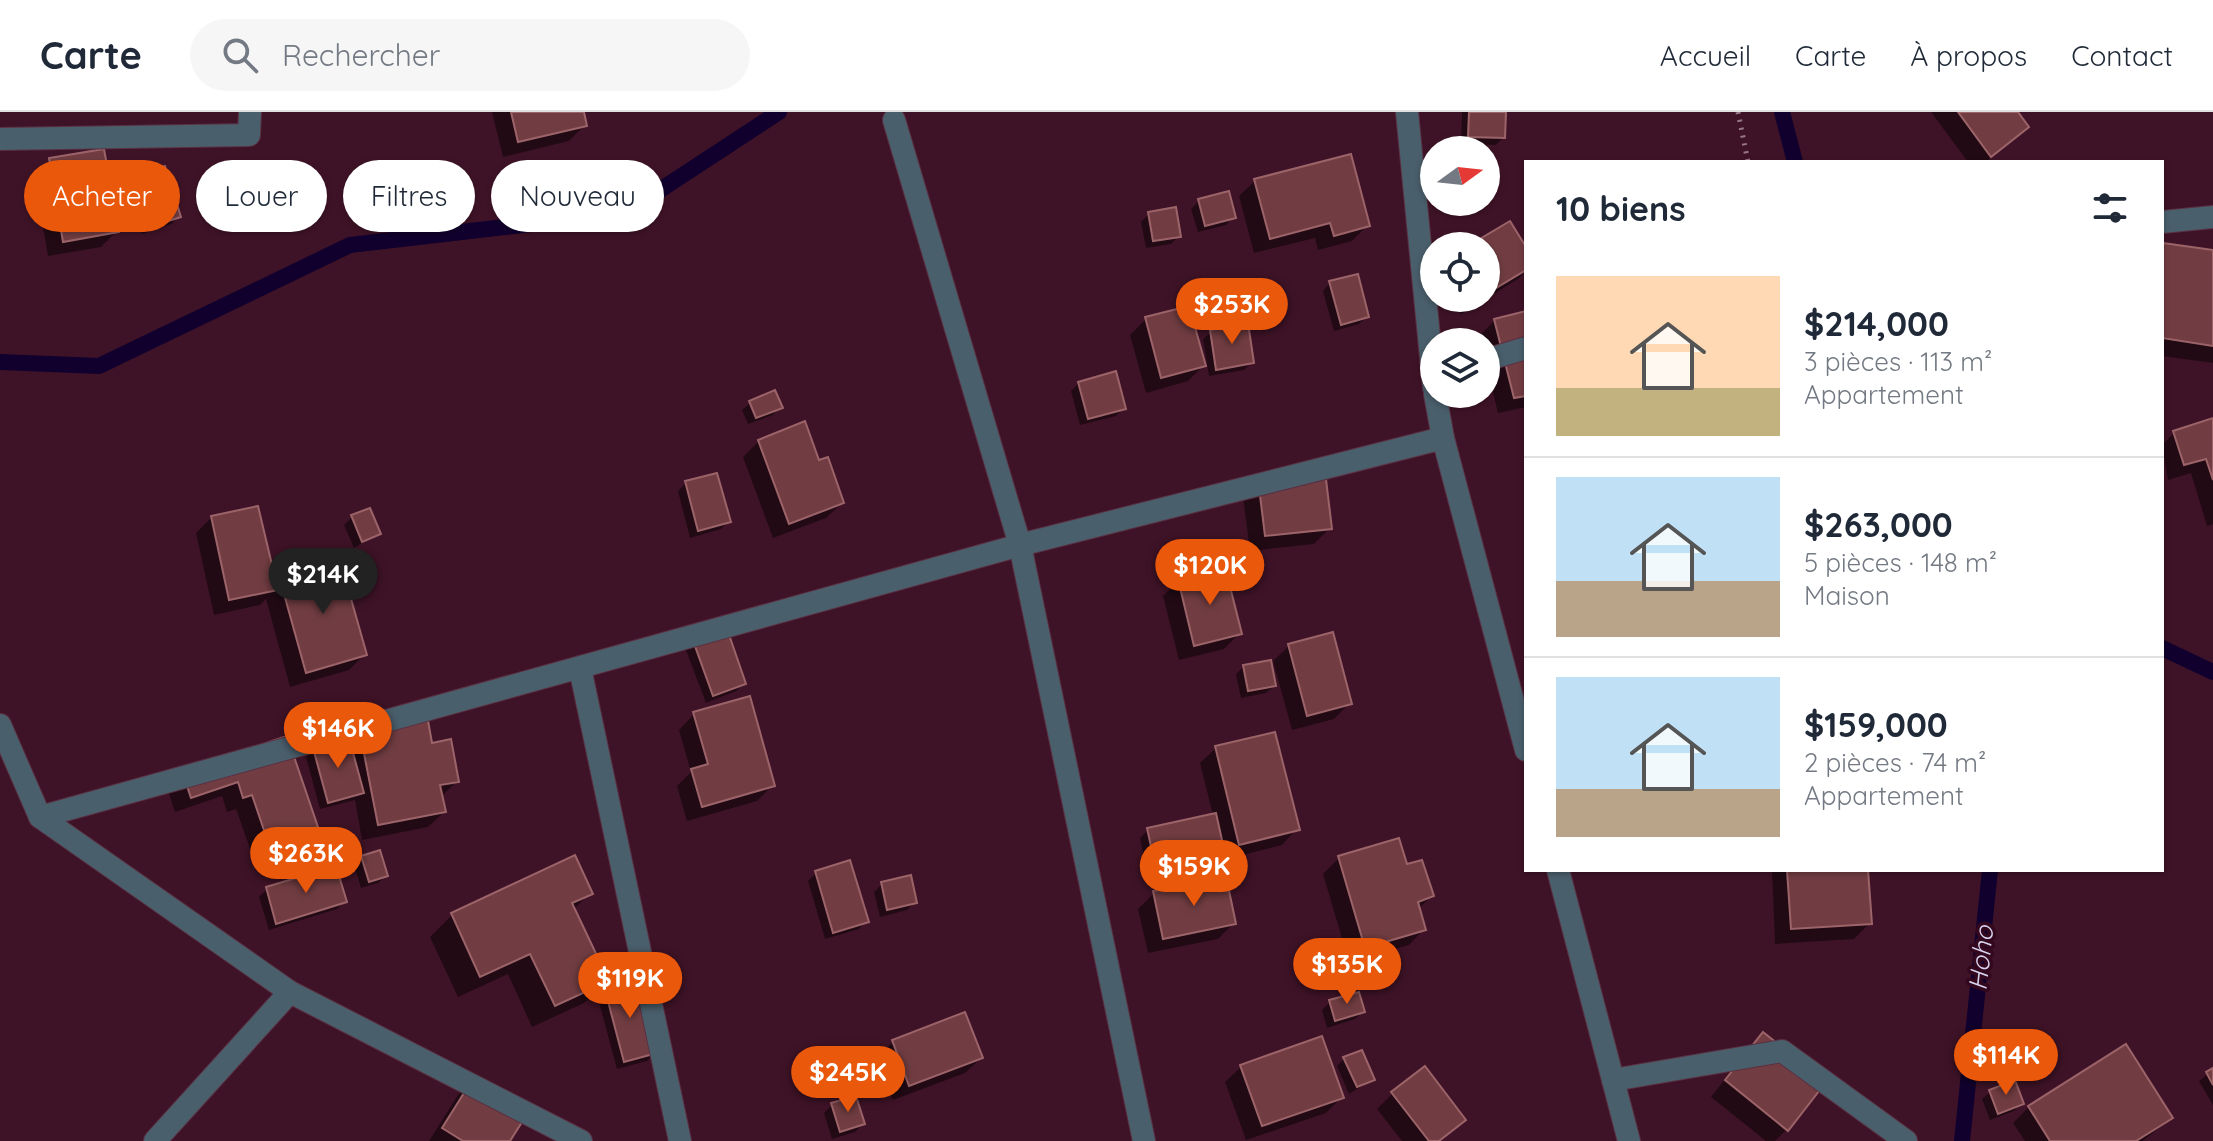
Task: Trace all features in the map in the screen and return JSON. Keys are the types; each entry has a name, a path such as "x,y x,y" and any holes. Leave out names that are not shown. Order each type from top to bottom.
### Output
{"street":[{"path":"0,139 249,135 250,112"},
{"path":"1407,112 1429,328"},
{"path":"894,120 1020,545 1144,1141"},
{"path":"2164,222 2213,217"},
{"path":"1500,356 1524,349"},
{"path":"1438,408 1443,438 1524,742"},
{"path":"40,817 1020,545 1443,438"},
{"path":"580,668 680,1141"},
{"path":"0,725 40,817 290,992 581,1141"},
{"path":"1559,872 1629,1141"},
{"path":"155,1141 290,992"},
{"path":"1613,1080 1782,1051 1906,1141"}],"path":[{"path":"1738,112 1748,160"}],"building":[{"path":"511,112 584,112 587,126 518,142"},
{"path":"1469,112 1506,112 1505,138 1468,136"},
{"path":"1958,112 2018,112 2029,127 1991,157"},
{"path":"104,149 106,160 49,160"},
{"path":"1351,154 1370,226 1334,236 1330,223 1270,239 1254,179"},
{"path":"1229,191 1236,218 1205,226 1198,199"},
{"path":"1176,207 1181,237 1153,241 1148,212"},
{"path":"1510,221 1524,244 1524,271 1500,286 1500,232 1492,232"},
{"path":"61,232 119,232 63,242"},
{"path":"2164,243 2213,250 2213,346 2164,338"},
{"path":"1358,274 1369,317 1341,325 1329,281"},
{"path":"1189,306 1206,366 1161,378 1145,317"},
{"path":"1524,312 1524,396 1514,398 1500,343 1500,328 1496,328 1494,319"},
{"path":"1248,323 1254,363 1216,370 1210,330"},
{"path":"1116,371 1126,409 1088,419 1078,382"},
{"path":"775,390 783,408 756,418 749,401"},
{"path":"2213,418 2213,480 2206,459 2184,465 2173,431"},
{"path":"805,421 819,460 828,457 844,503 789,524 758,440"},
{"path":"1325,471 1332,529 1265,536 1258,479"},
{"path":"717,473 731,522 698,531 685,481"},
{"path":"258,506 278,590 229,600 211,516"},
{"path":"370,508 381,534 362,542 351,515"},
{"path":"340,560 367,655 306,673 279,576"},
{"path":"1225,567 1242,634 1194,646 1178,579"},
{"path":"725,623 746,684 713,696 691,635"},
{"path":"1333,632 1352,704 1307,716 1288,644"},
{"path":"1271,660 1276,686 1248,691 1243,665"},
{"path":"750,696 775,786 702,807 691,769 708,764 693,712"},
{"path":"427,715 432,743 451,739 459,782 440,785 446,812 378,825 359,728"},
{"path":"1275,732 1300,830 1239,845 1215,746"},
{"path":"287,736 318,827 268,842 252,795 243,798 238,782 191,798 182,771"},
{"path":"349,738 364,793 328,803 313,748"},
{"path":"1216,813 1224,849 1155,865 1147,828"},
{"path":"332,828 339,855 319,860 312,833"},
{"path":"1399,838 1407,864 1422,860 1434,896 1418,902 1426,930 1365,948 1338,856"},
{"path":"380,850 388,876 369,882 361,856"},
{"path":"575,855 593,894 572,903 609,981 555,1006 530,954 480,977 451,913"},
{"path":"850,860 869,922 833,933 815,871"},
{"path":"336,866 347,902 276,924 266,887"},
{"path":"1787,872 1868,872 1872,924 1791,929"},
{"path":"911,875 917,903 887,910 881,882"},
{"path":"1226,876 1236,924 1163,939 1153,891"},
{"path":"636,977 657,1053 624,1062 604,986"},
{"path":"1359,992 1365,1012 1335,1021 1329,1000"},
{"path":"965,1012 983,1058 909,1086 892,1040"},
{"path":"1763,1032 1826,1082 1788,1131 1725,1080"},
{"path":"1322,1036 1344,1098 1262,1126 1240,1065"},
{"path":"2126,1044 2173,1118 2136,1141 2050,1141 2028,1106"},
{"path":"1362,1050 1375,1080 1357,1087 1343,1057"},
{"path":"1425,1066 1466,1120 1439,1141 1429,1141 1391,1092"},
{"path":"2213,1068 2213,1085 2206,1072"},
{"path":"474,1077 529,1111 510,1141 463,1141 442,1128"},
{"path":"2015,1080 2024,1104 1998,1114 1989,1090"},
{"path":"856,1096 865,1124 840,1132 831,1103"}],"waterway":[{"path":"0,362 99,366 350,245 625,213 779,112"},
{"name":"Hoho","path":"1782,112 1794,160"},
{"path":"2164,649 2213,672"},
{"name":"Hoho","path":"1962,1141 1990,872"}]}
